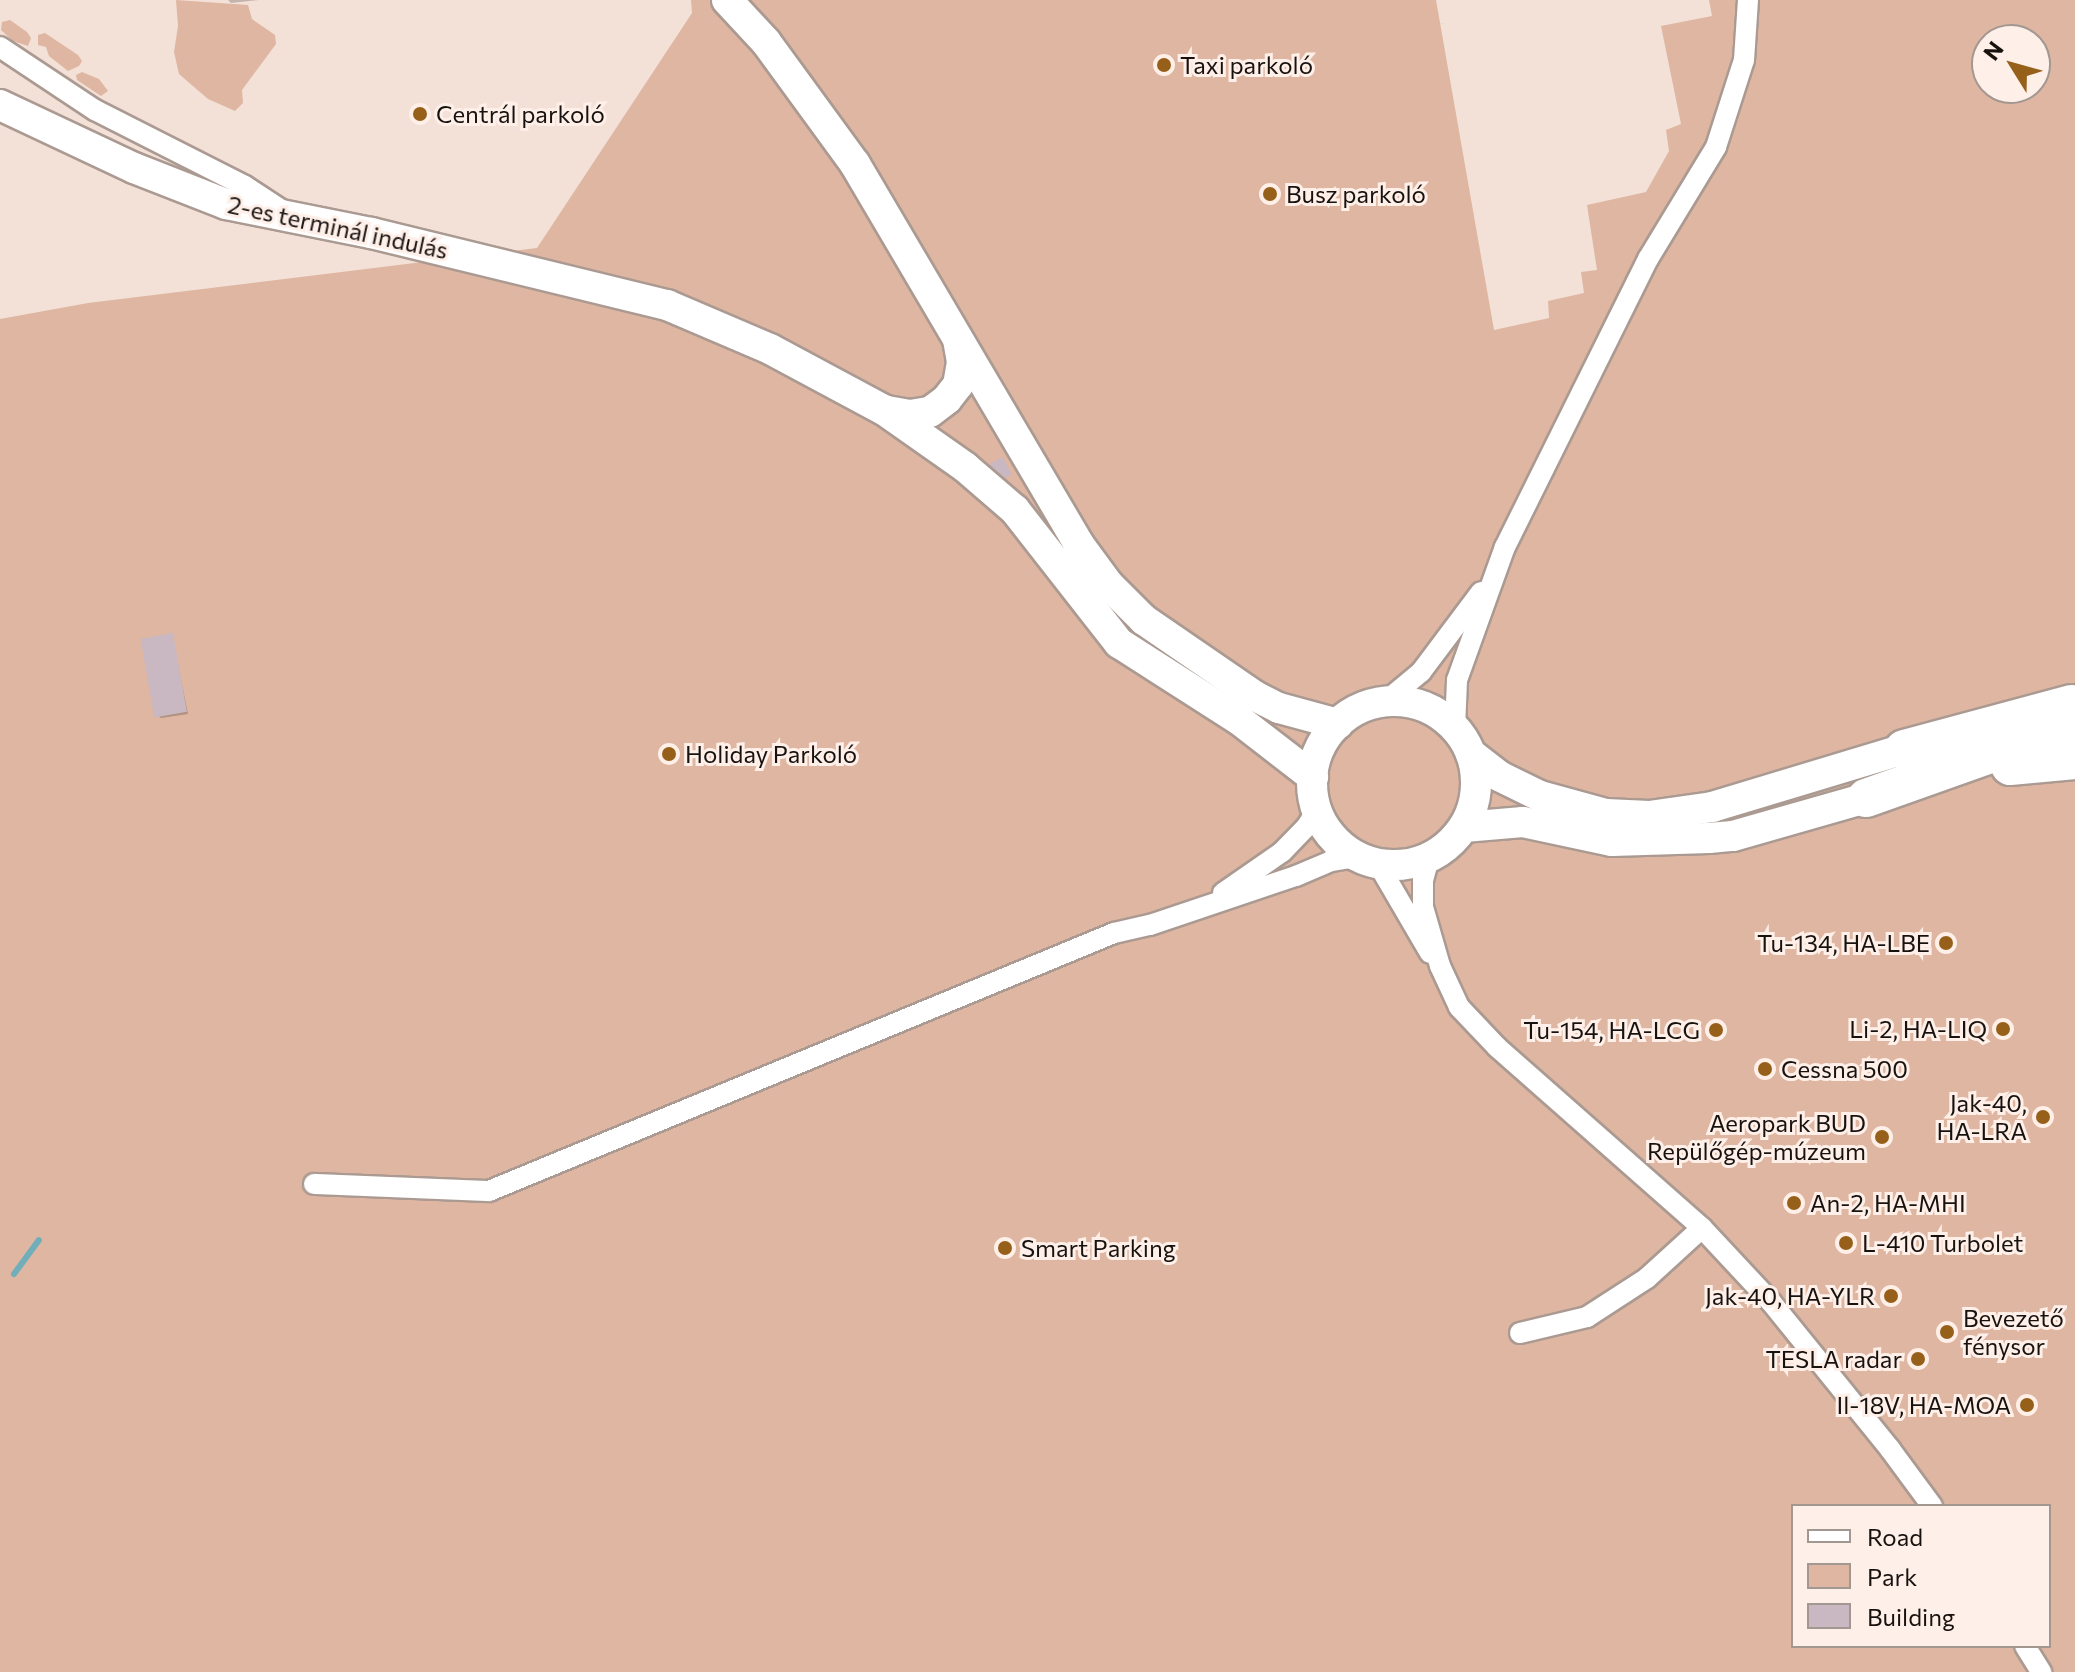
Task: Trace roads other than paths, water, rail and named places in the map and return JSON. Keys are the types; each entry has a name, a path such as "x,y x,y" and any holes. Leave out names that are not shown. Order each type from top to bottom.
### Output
{"highway":[{"path":"1904,749 2075,703"},
{"path":"1866,798 2075,724"},
{"path":"1866,798 2004,766 2075,760"}],"street":[{"path":"727,0 766,42 855,164 1078,543 1108,584 1144,620 1255,696 1279,708 1338,724"},
{"path":"1455,728 1457,680 1495,572 1648,259 1716,147 1744,60 1748,0"},
{"path":"0,47 95,110 245,186 292,217"},
{"name":"2-es terminál indulás","path":"0,105 134,168 212,199 258,213 292,217 549,275 667,305 717,323 884,410 965,467 1015,510 1119,643 1238,719 1313,777"},
{"path":"884,410 910,415 930,412 947,399 958,385 962,362 956,331"},
{"path":"1385,702 1421,672 1449,640 1495,572"},
{"path":"1440,966 1368,860 1332,837 1317,810 1313,777 1318,754 1338,724 1359,709 1385,702 1415,704 1443,717 1455,728 1471,754 1499,776 1540,796 1606,814 1649,816 1712,807 1904,749"},
{"path":"314,1184 489,1191 1114,933 1150,925 1296,876 1331,861 1368,860 1404,865 1429,858 1448,845 1464,827 1476,791 1471,754"},
{"path":"1464,827 1523,822 1612,841 1695,839 1733,836 1866,798"},
{"path":"1206,904 1282,852 1307,826 1317,810"},
{"path":"1429,858 1423,880 1423,907 1440,966 1459,1007 1471,1023 1702,1228 1771,1302 1931,1504"},
{"path":"1520,1333 1587,1317 1647,1278 1702,1228"},
{"path":"2026,1648 2041,1672"}],"waterway":[{"path":"14,1274 39,1240"}],"place":[{"name":"Taxi parkoló","path":"1164,65"},
{"name":"Centrál parkoló","path":"420,114"},
{"name":"Busz parkoló","path":"1270,194"},
{"name":"Holiday Parkoló","path":"669,754"},
{"name":"Tu-134, HA-LBE","path":"1946,943"},
{"name":"Li-2, HA-LIQ","path":"2003,1029"},
{"name":"Tu-154, HA-LCG","path":"1716,1030"},
{"name":"Cessna 500","path":"1765,1069"},
{"name":"Jak-40, HA-LRA","path":"2043,1117"},
{"name":"Aeropark BUD Repülőgép-múzeum","path":"1882,1137"},
{"name":"An-2, HA-MHI","path":"1794,1203"},
{"name":"L-410 Turbolet","path":"1846,1243"},
{"name":"Smart Parking","path":"1005,1248"},
{"name":"Jak-40, HA-YLR","path":"1891,1296"},
{"name":"Bevezető fénysor","path":"1947,1332"},
{"name":"TESLA radar","path":"1918,1359"},
{"name":"Il-18V, HA-MOA","path":"2027,1405"}]}
